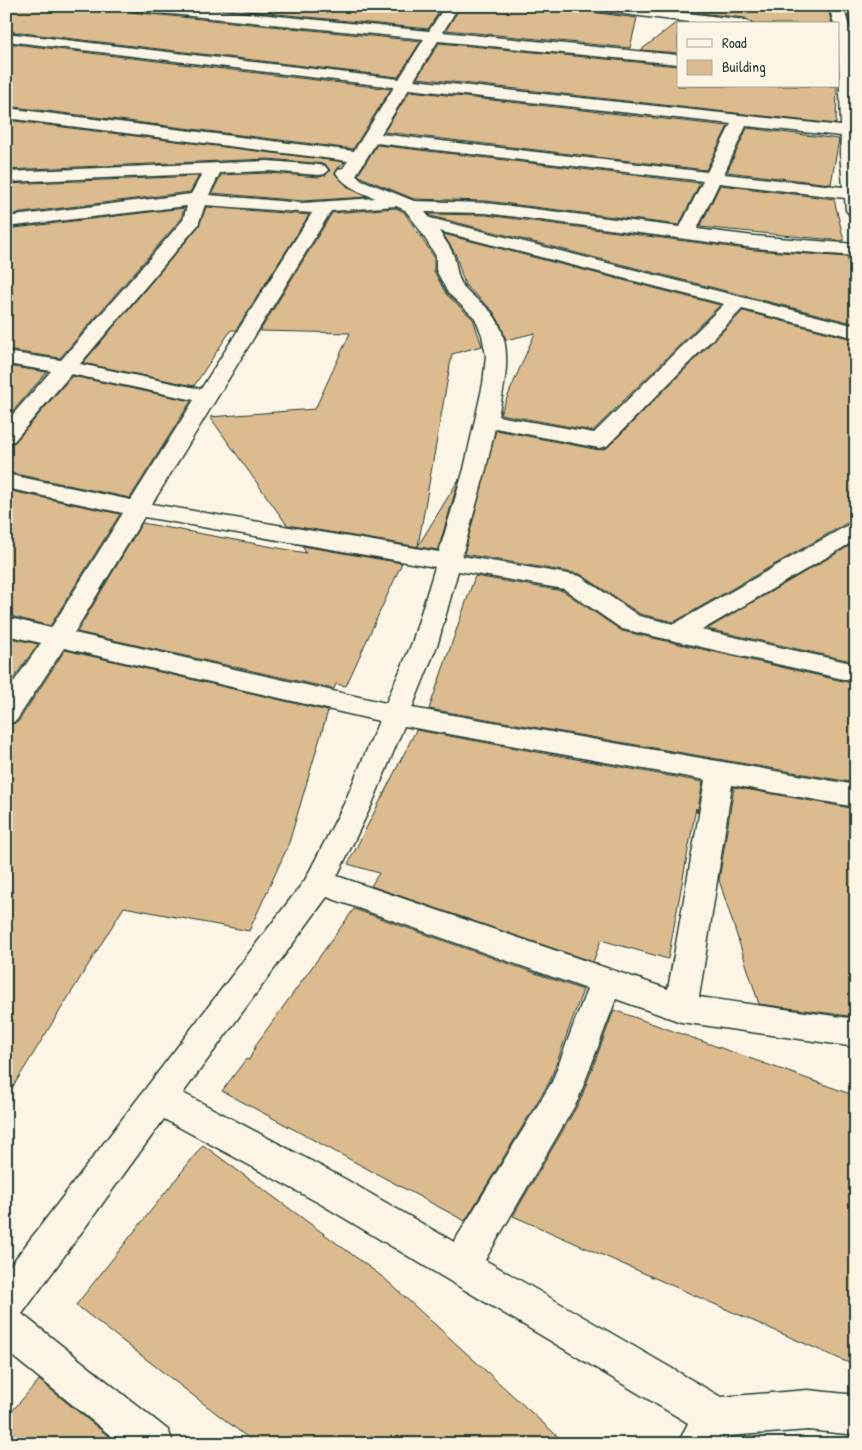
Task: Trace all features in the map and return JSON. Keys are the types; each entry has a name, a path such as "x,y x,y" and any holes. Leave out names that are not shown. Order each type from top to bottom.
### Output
{"street":[{"path":"130,6 677,60"},
{"path":"351,168 452,6"},
{"path":"590,6 728,22"},
{"path":"836,6 846,36 847,76 853,132 848,153 855,194 856,213"},
{"path":"6,37 404,84 853,132"},
{"path":"6,114 351,168"},
{"path":"686,234 741,120"},
{"path":"371,138 855,194"},
{"path":"6,177 213,169 351,168"},
{"path":"351,168 356,184 411,210 856,332"},
{"path":"6,436 192,221 198,199 213,169"},
{"path":"6,242 15,221 198,199 302,208 325,206 411,210 486,208 754,242 856,250"},
{"path":"6,714 58,637 136,508 325,206"},
{"path":"6,1303 319,882 358,804 425,643 475,470 494,384 496,356 492,336 484,316 455,290 446,270 445,256 411,210"},
{"path":"485,420 599,441 739,301"},
{"path":"6,358 66,367 206,396"},
{"path":"6,481 136,508 571,582 631,623 856,673"},
{"path":"676,634 856,530"},
{"path":"6,626 394,715 856,796"},
{"path":"681,1008 720,773"},
{"path":"319,882 681,1008 856,1033"},
{"path":"460,1267 566,1089 606,981"},
{"path":"159,1098 332,1191 460,1267 707,1430 808,1410 856,1415"},
{"path":"6,1326 154,1444"}],"building":[{"path":"6,6 121,6 130,12 421,41 398,77 6,31"},
{"path":"198,6 443,6 428,29"},
{"path":"461,6 581,6 590,12 637,18 630,48 446,30"},
{"path":"698,6 827,6 831,22 751,22 745,18 691,12"},
{"path":"845,6 856,6 856,57 854,35"},
{"path":"677,22 677,53 641,50"},
{"path":"6,43 391,89 353,149 6,106"},
{"path":"439,43 677,66 677,88 837,88 836,124 417,78"},
{"path":"410,91 728,126 706,170 384,132"},
{"path":"6,120 345,162 338,168 335,174 348,187 367,197 302,201 212,193 221,175 268,173 319,177 326,175 330,170 325,164 268,159 6,170"},
{"path":"747,128 839,139 831,184 727,172"},
{"path":"377,145 700,183 679,225 486,201 414,199 358,175"},
{"path":"199,176 190,192 6,215 6,184"},
{"path":"720,185 834,199 844,241 700,227"},
{"path":"206,207 309,215 236,330 231,330 194,386 83,363 199,226"},
{"path":"184,208 181,219 60,358 6,350 6,229"},
{"path":"396,208 404,212 434,257 434,271 446,294 473,319 482,346 452,354 418,546 459,479 438,550 287,525 210,417 315,409 350,333 260,331 332,213"},
{"path":"429,214 486,215 754,250 847,257 853,282 856,283 856,324 431,216"},
{"path":"443,234 720,305 593,431 500,414 535,333 506,340 493,311 465,285 455,253"},
{"path":"743,311 856,340 856,521 847,523 674,622 640,614 580,574 464,554 496,430 599,450 607,448"},
{"path":"6,366 47,372 6,419"},
{"path":"72,376 191,401 130,498 6,472 6,445 15,442"},
{"path":"6,490 120,514 50,626 6,615"},
{"path":"142,523 306,553 302,546 402,563 346,686 336,684 334,689 77,632"},
{"path":"856,542 856,662 707,629"},
{"path":"475,576 563,591 622,631 856,684 856,783 429,709"},
{"path":"6,637 38,644 6,689"},
{"path":"65,650 328,711 288,846 249,931 124,907 6,1098 6,726 18,722"},
{"path":"416,730 703,782 697,813 696,808 668,959 601,940 593,962 371,886 379,873 348,864"},
{"path":"734,787 856,809 856,1017 759,1004 719,880"},
{"path":"354,909 583,990 550,1081 465,1221 222,1091 246,1059 249,1060 257,1043"},
{"path":"614,1010 856,1096 856,1366 513,1216 580,1101"},
{"path":"203,1145 384,1278 566,1444 256,1444 76,1305"},
{"path":"39,1380 118,1444 6,1444 6,1418"}]}
